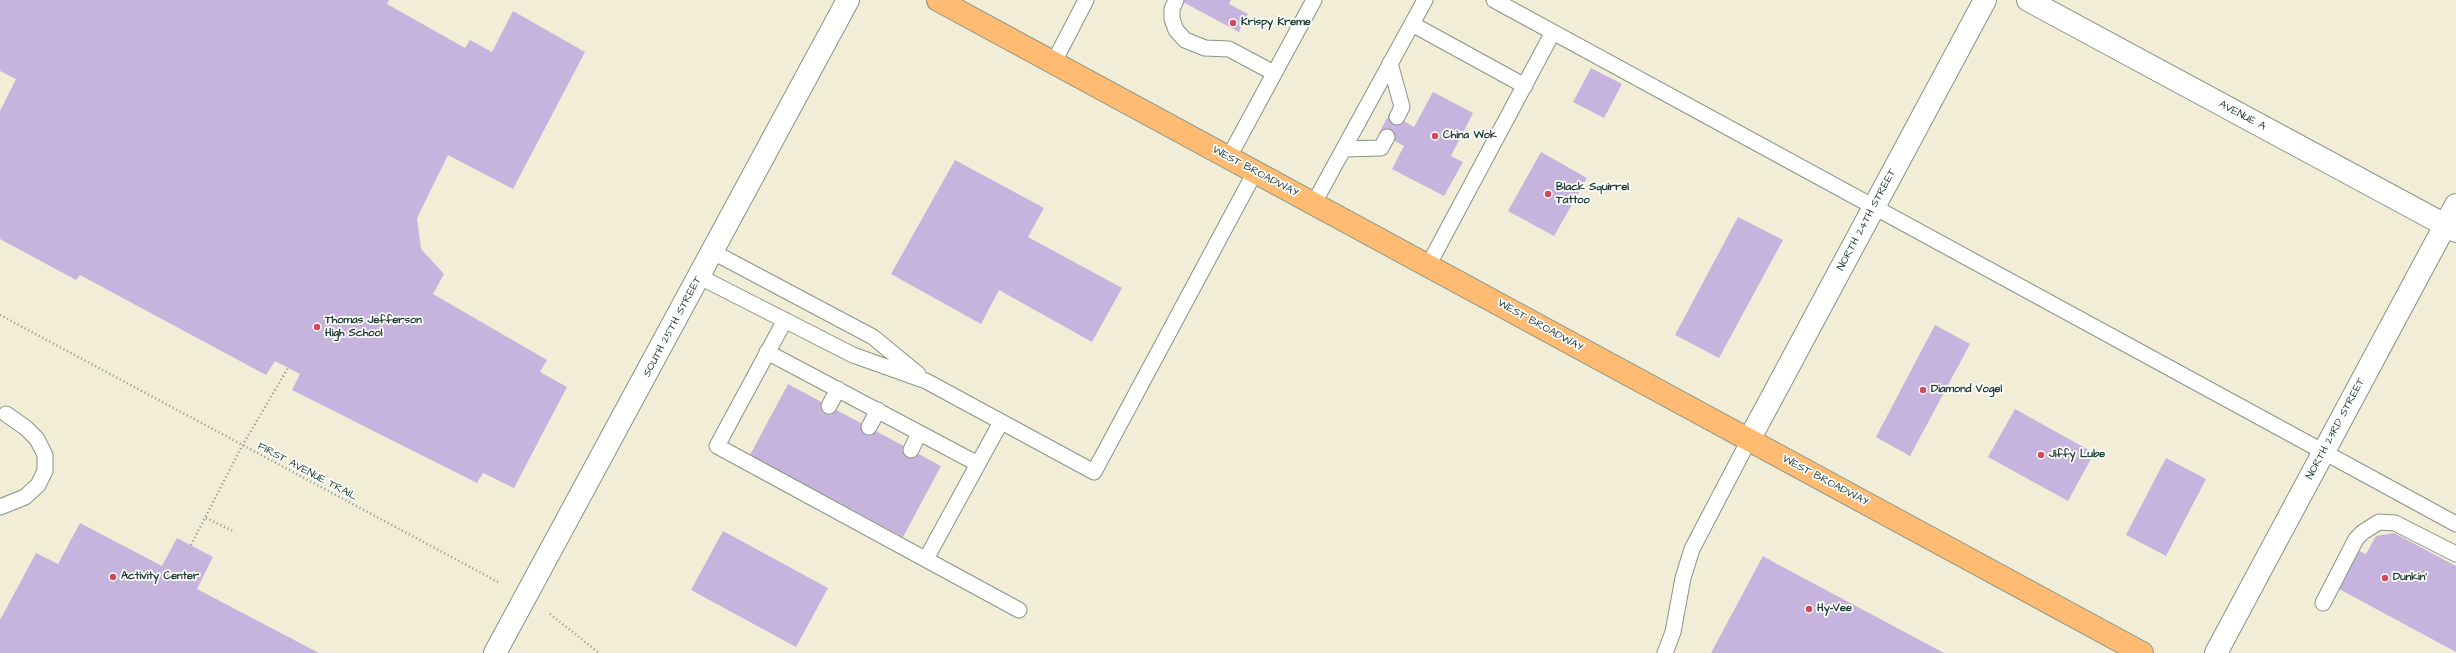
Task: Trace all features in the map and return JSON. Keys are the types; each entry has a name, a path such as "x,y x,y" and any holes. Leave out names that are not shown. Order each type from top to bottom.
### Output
{"main road":[{"name":"WEST BROADWAY","path":"938,0 1255,172 1429,264 1748,440 2142,653"}],"street":[{"name":"SOUTH 25TH STREET","path":"495,653 700,277 848,0"},
{"name":"NORTH 24TH STREET","path":"1748,440 1875,207 1985,0"},
{"name":"AVENUE A","path":"2028,0 2451,228"},
{"name":"NORTH 23RD STREET","path":"2216,653 2323,453 2451,228 2456,205"}],"lane":[{"path":"1054,62 1086,0"},
{"path":"1176,0 1172,9 1172,19 1176,30 1185,40 1205,48 1229,49 1274,73"},
{"path":"1229,157 1314,0"},
{"path":"1314,203 1425,0"},
{"path":"1494,0 2323,453 2456,524"},
{"path":"1412,24 1525,86"},
{"path":"1429,264 1553,32"},
{"path":"1390,63 1402,107 1397,117"},
{"path":"1344,149 1381,148 1387,137"},
{"path":"700,277 853,356 926,381 1094,472 1255,172"},
{"path":"713,252 873,337 926,381"},
{"path":"785,320 718,446 829,502 871,525 926,559 1019,610"},
{"path":"767,352 978,464"},
{"path":"829,406 838,389"},
{"path":"869,427 878,410"},
{"path":"0,507 7,506 25,497 38,485 46,471 45,455 37,439 26,428 6,414"},
{"path":"926,559 1001,422"},
{"path":"911,450 920,433"},
{"path":"1665,653 1673,632 1683,578 1692,549 1748,440"},
{"path":"2323,603 2356,539 2363,532 2379,522 2396,523 2456,554"}],"path":[{"name":"FIRST AVENUE TRAIL","path":"0,315 526,597 573,630 599,653"},
{"path":"191,545 242,446 288,368"},
{"path":"206,518 235,532"}],"building":[{"name":"Thomas Jefferson High School","path":"0,0 389,0 387,4 465,48 470,40 492,52 513,11 585,52 513,189 448,155 417,218 421,249 444,274 433,294 547,360 540,372 567,387 514,488 483,473 477,483 292,390 300,374 275,361 266,375 80,275 76,280 0,239 0,111 16,79 0,71"},
{"name":"Krispy Kreme","path":"1179,0 1231,0 1229,4 1248,14 1239,32"},
{"path":"1591,68 1622,84 1604,118 1573,102"},
{"name":"China Wok","path":"1433,92 1473,113 1451,156 1463,162 1444,196 1392,169 1404,146 1379,133 1390,113 1414,127"},
{"name":"Black Squirrel Tattoo","path":"1541,152 1587,178 1554,236 1508,211"},
{"path":"955,160 1044,208 1028,237 1122,288 1092,342 999,290 981,324 891,274"},
{"path":"1738,217 1783,240 1719,358 1675,335"},
{"name":"Diamond Vogel","path":"1935,325 1970,344 1910,456 1876,437"},
{"path":"788,384 941,466 903,537 750,455"},
{"name":"Jiffy Lube","path":"2015,409 2094,453 2068,501 1988,457"},
{"path":"2166,458 2206,479 2166,556 2126,535"},
{"name":"Activity Center","path":"80,523 162,566 177,538 213,557 197,589 319,653 0,653 0,620 36,553 58,564"},
{"path":"723,531 828,588 796,647 691,590"},
{"path":"2394,533 2456,566 2456,652 2339,589 2359,551 2366,554 2376,536"},
{"name":"Hy-Vee","path":"1763,556 1779,565 1944,653 1711,653"}],"place":[{"name":"Krispy Kreme","path":"1233,23"},
{"name":"China Wok","path":"1435,136"},
{"name":"Black Squirrel Tattoo","path":"1548,194"},
{"name":"Thomas Jefferson High School","path":"317,327"},
{"name":"Diamond Vogel","path":"1923,390"},
{"name":"Jiffy Lube","path":"2041,455"},
{"name":"Activity Center","path":"113,577"},
{"name":"Dunkin'","path":"2385,578"},
{"name":"Hy-Vee","path":"1809,609"}]}
